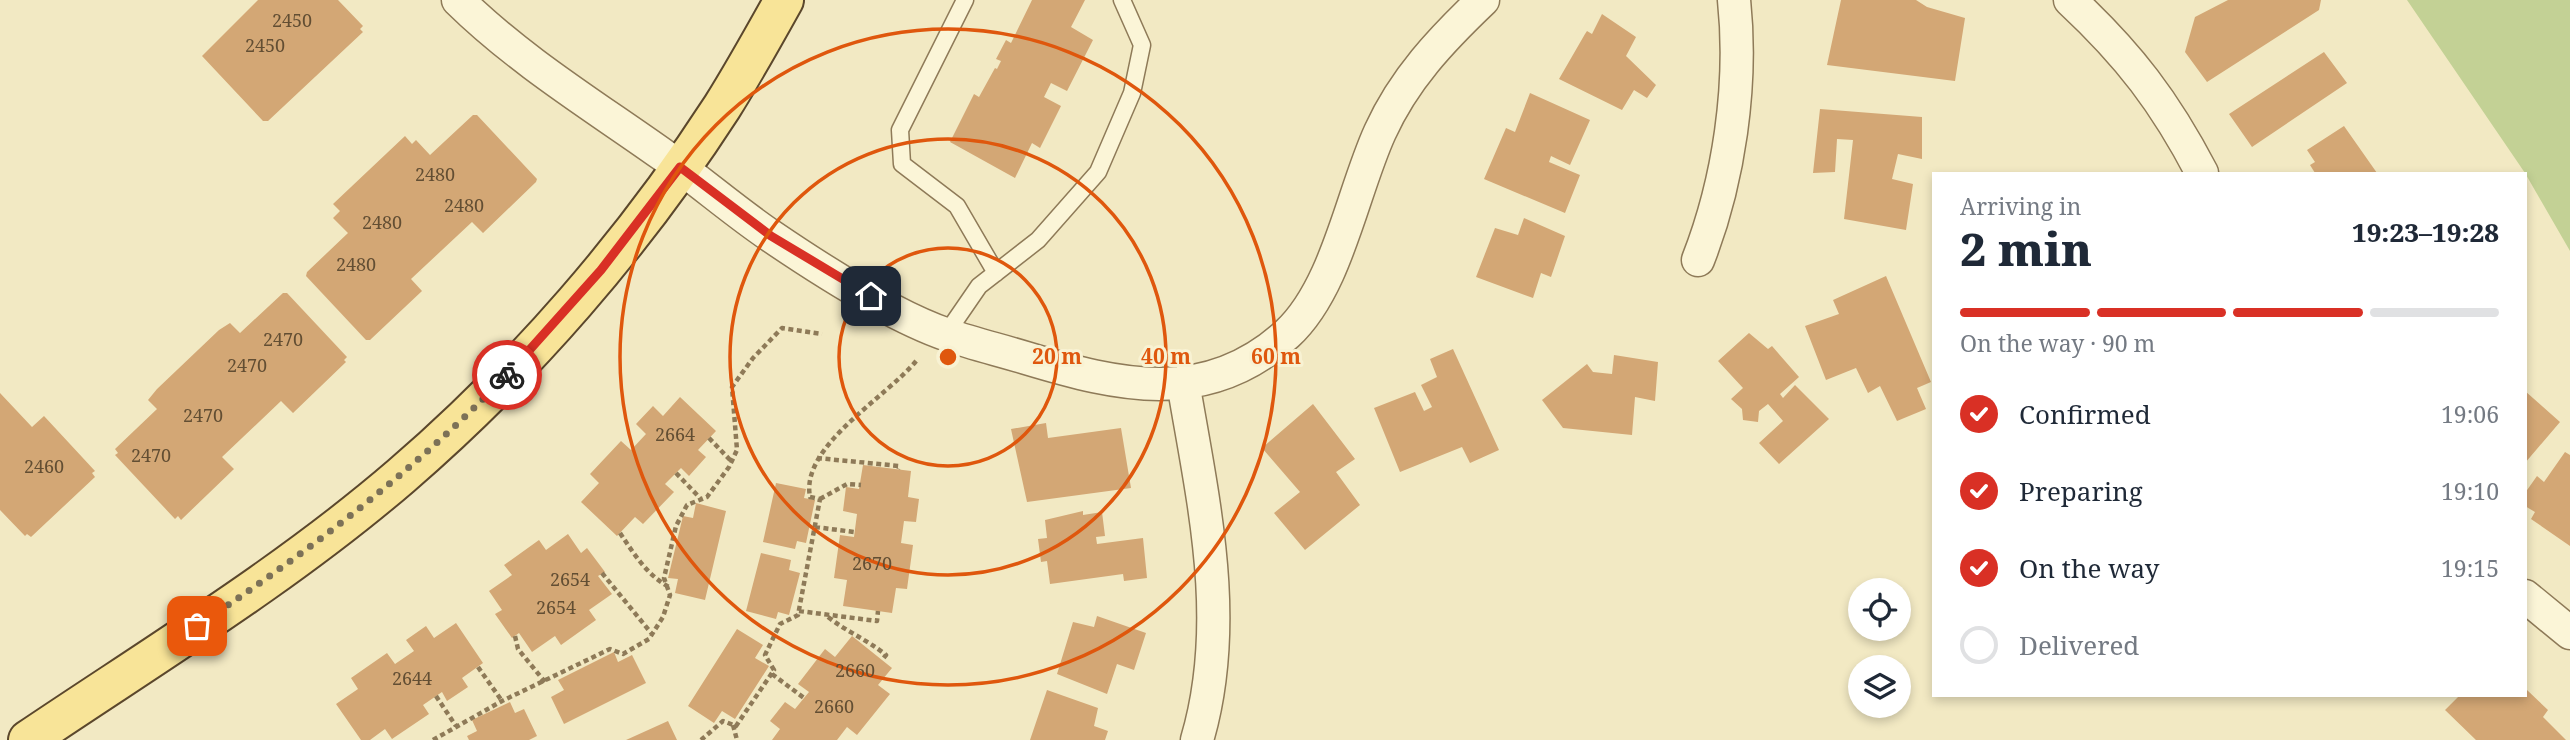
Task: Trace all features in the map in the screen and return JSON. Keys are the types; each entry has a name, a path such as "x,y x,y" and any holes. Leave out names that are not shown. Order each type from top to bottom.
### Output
{"main road":[{"path":"28,740 240,598 400,478 464,420 548,333 601,270 680,167 722,107 785,0"}],"street":[{"path":"458,0 525,57 680,167 771,236 891,309 946,334 1095,379 1130,384 1183,382 1229,372 1255,359 1289,332 1307,309 1328,272 1376,142 1405,87 1429,53 1483,0"},
{"path":"1699,260 1710,232 1731,128 1737,44 1734,0"},
{"path":"2070,0 2102,30 2148,81 2173,118 2201,172"},
{"path":"1183,382 1214,573 1216,619 1208,697 1198,740"},
{"path":"2527,598 2570,633"}],"lane":[{"path":"965,0 900,130 902,164 957,206 996,273"},
{"path":"946,334 979,286 1038,240 1098,172 1132,93 1142,45 1122,0"}],"path":[{"path":"433,740 502,701 610,649 623,654 636,650 652,635 663,617 670,588 664,578 676,526 687,505 708,497 737,450 732,387 753,358 782,328 822,334"},
{"path":"861,485 847,484 820,499 810,497 808,486 816,458 832,438 874,403 918,359"},
{"path":"709,438 732,462"},
{"path":"816,458 898,466 898,469"},
{"path":"676,473 701,499"},
{"path":"701,740 723,721 736,726 774,670 765,655 780,624 798,615 820,499"},
{"path":"815,527 854,531"},
{"path":"620,533 638,560 657,581 670,588"},
{"path":"602,573 652,635"},
{"path":"799,611 877,621 878,611"},
{"path":"827,616 848,633 859,634 886,655 882,660"},
{"path":"514,636 518,649 545,682"},
{"path":"478,667 502,701"},
{"path":"772,674 804,698"},
{"path":"436,696 456,726"},
{"path":"732,724 737,740"}],"green space":[{"path":"2407,0 2570,0 2570,251 2527,176 2527,172 2524,172"}],"building":[{"path":"258,0 338,0 363,26 360,29 363,32 268,121 263,121 202,56"},
{"path":"1032,0 1085,0 1071,27 1093,40 1067,91 1051,83 1044,97 1061,106 1040,148 1032,143 1015,178 950,142 974,94 979,97 995,68 997,69 1001,61 996,59 1006,40 1011,43"},
{"path":"1841,0 1916,0 1927,7 1965,18 1955,81 1827,65"},
{"path":"2228,0 2321,0 2319,10 2207,82 2185,52 2195,17"},
{"path":"1602,14 1636,37 1626,56 1656,85 1647,98 1634,90 1622,110 1559,79 1585,34 1587,31 1592,34"},
{"path":"2324,52 2347,83 2252,147 2229,114"},
{"path":"1530,93 1590,120 1570,165 1551,156 1549,162 1580,175 1565,213 1484,179 1506,128 1515,132"},
{"path":"1820,109 1922,117 1922,159 1898,154 1892,179 1913,184 1906,230 1844,219 1853,140 1837,139 1835,172 1813,173"},
{"path":"473,115 477,115 537,179 536,182 483,233 472,222 411,279 422,291 370,340 366,340 306,276 348,233 333,218 340,211 333,204 405,136 412,144 416,140 430,155"},
{"path":"2344,126 2376,172 2314,172 2310,165 2315,162 2307,150"},
{"path":"1524,218 1565,236 1551,277 1541,273 1533,298 1476,277 1495,228 1518,235"},
{"path":"1886,276 1931,382 1917,388 1926,409 1897,421 1880,386 1868,393 1856,368 1826,380 1805,326 1839,314 1833,300"},
{"path":"283,293 287,293 347,357 344,360 346,362 293,413 281,401 222,457 234,469 181,520 178,516 175,519 115,455 118,453 115,449 157,409 148,400 157,389 219,330 230,323 240,333"},
{"path":"1749,333 1768,349 1772,346 1799,377 1780,394 1783,398 1795,385 1829,419 1779,464 1759,443 1783,421 1768,404 1759,411 1758,422 1743,420 1742,409 1731,399 1743,388 1718,361"},
{"path":"1453,349 1499,450 1470,463 1462,447 1400,472 1374,408 1415,392 1424,411 1432,407 1421,385 1437,377 1430,359"},
{"path":"1614,355 1658,362 1655,401 1635,397 1632,435 1563,428 1542,400 1587,364 1593,372 1612,374"},
{"path":"0,393 32,427 44,416 95,471 92,473 95,477 31,537 27,534 25,536 0,510"},
{"path":"2527,393 2560,422 2527,461"},
{"path":"680,397 716,431 698,450 706,457 689,476 681,468 665,484 674,492 643,524 635,517 617,536 581,502 599,483 590,474 621,441 631,450 646,434 636,424 653,406 663,416"},
{"path":"1313,404 1355,459 1336,472 1360,505 1305,550 1274,513 1300,492 1262,448"},
{"path":"1046,423 1048,438 1121,428 1131,488 1027,502 1011,429"},
{"path":"2565,452 2570,455 2570,546 2531,519 2535,512 2527,507 2527,490 2537,476 2544,482"},
{"path":"863,465 911,471 908,497 919,499 916,522 904,521 901,543 913,545 907,589 896,588 892,613 843,606 847,580 834,578 840,535 854,537 857,514 843,511 846,487 859,489"},
{"path":"776,483 806,489 804,498 815,500 806,543 797,541 795,549 763,542"},
{"path":"696,503 726,511 705,600 675,593 678,579 668,578 683,516 693,518"},
{"path":"1083,511 1083,515 1102,512 1105,536 1096,537 1097,544 1143,538 1147,578 1124,581 1123,574 1050,584 1047,561 1041,562 1038,539 1047,538 1045,520"},
{"path":"568,534 581,553 587,548 605,572 598,576 612,594 589,610 596,620 561,645 555,636 532,652 519,633 512,638 495,614 502,610 489,591 512,575 504,565 539,540 546,550"},
{"path":"761,553 791,560 789,570 800,573 789,615 778,612 776,619 746,611"},
{"path":"1097,616 1146,633 1134,670 1117,664 1107,694 1057,674 1073,622 1094,627"},
{"path":"456,623 483,663 462,678 468,687 447,701 442,692 423,705 429,714 392,739 385,729 370,740 361,740 336,704 358,689 351,678 387,653 395,664 414,651 406,640 426,626 434,638"},
{"path":"737,629 763,645 755,658 769,666 735,719 722,711 714,723 688,706"},
{"path":"852,636 892,668 878,685 890,694 857,735 847,727 837,740 772,740 780,729 770,721 785,702 795,709 809,692 798,684 825,649 835,657"},
{"path":"614,652 618,662 632,655 646,683 564,724 551,697 564,690 558,680"},
{"path":"1047,690 1098,708 1094,726 1108,731 1105,740 1030,740"},
{"path":"2527,690 2548,710 2543,717 2566,740 2476,740 2445,710 2458,697 2527,697"},
{"path":"510,702 515,713 524,709 537,736 529,740 469,740 467,736 477,731 472,720"},
{"path":"668,721 677,740 626,740"}],"way so far":[{"path":"197,626 325,537 400,478 464,420 507,375"}],"route":[{"path":"507,375 548,333 601,270 680,167 771,236 871,296"}]}
